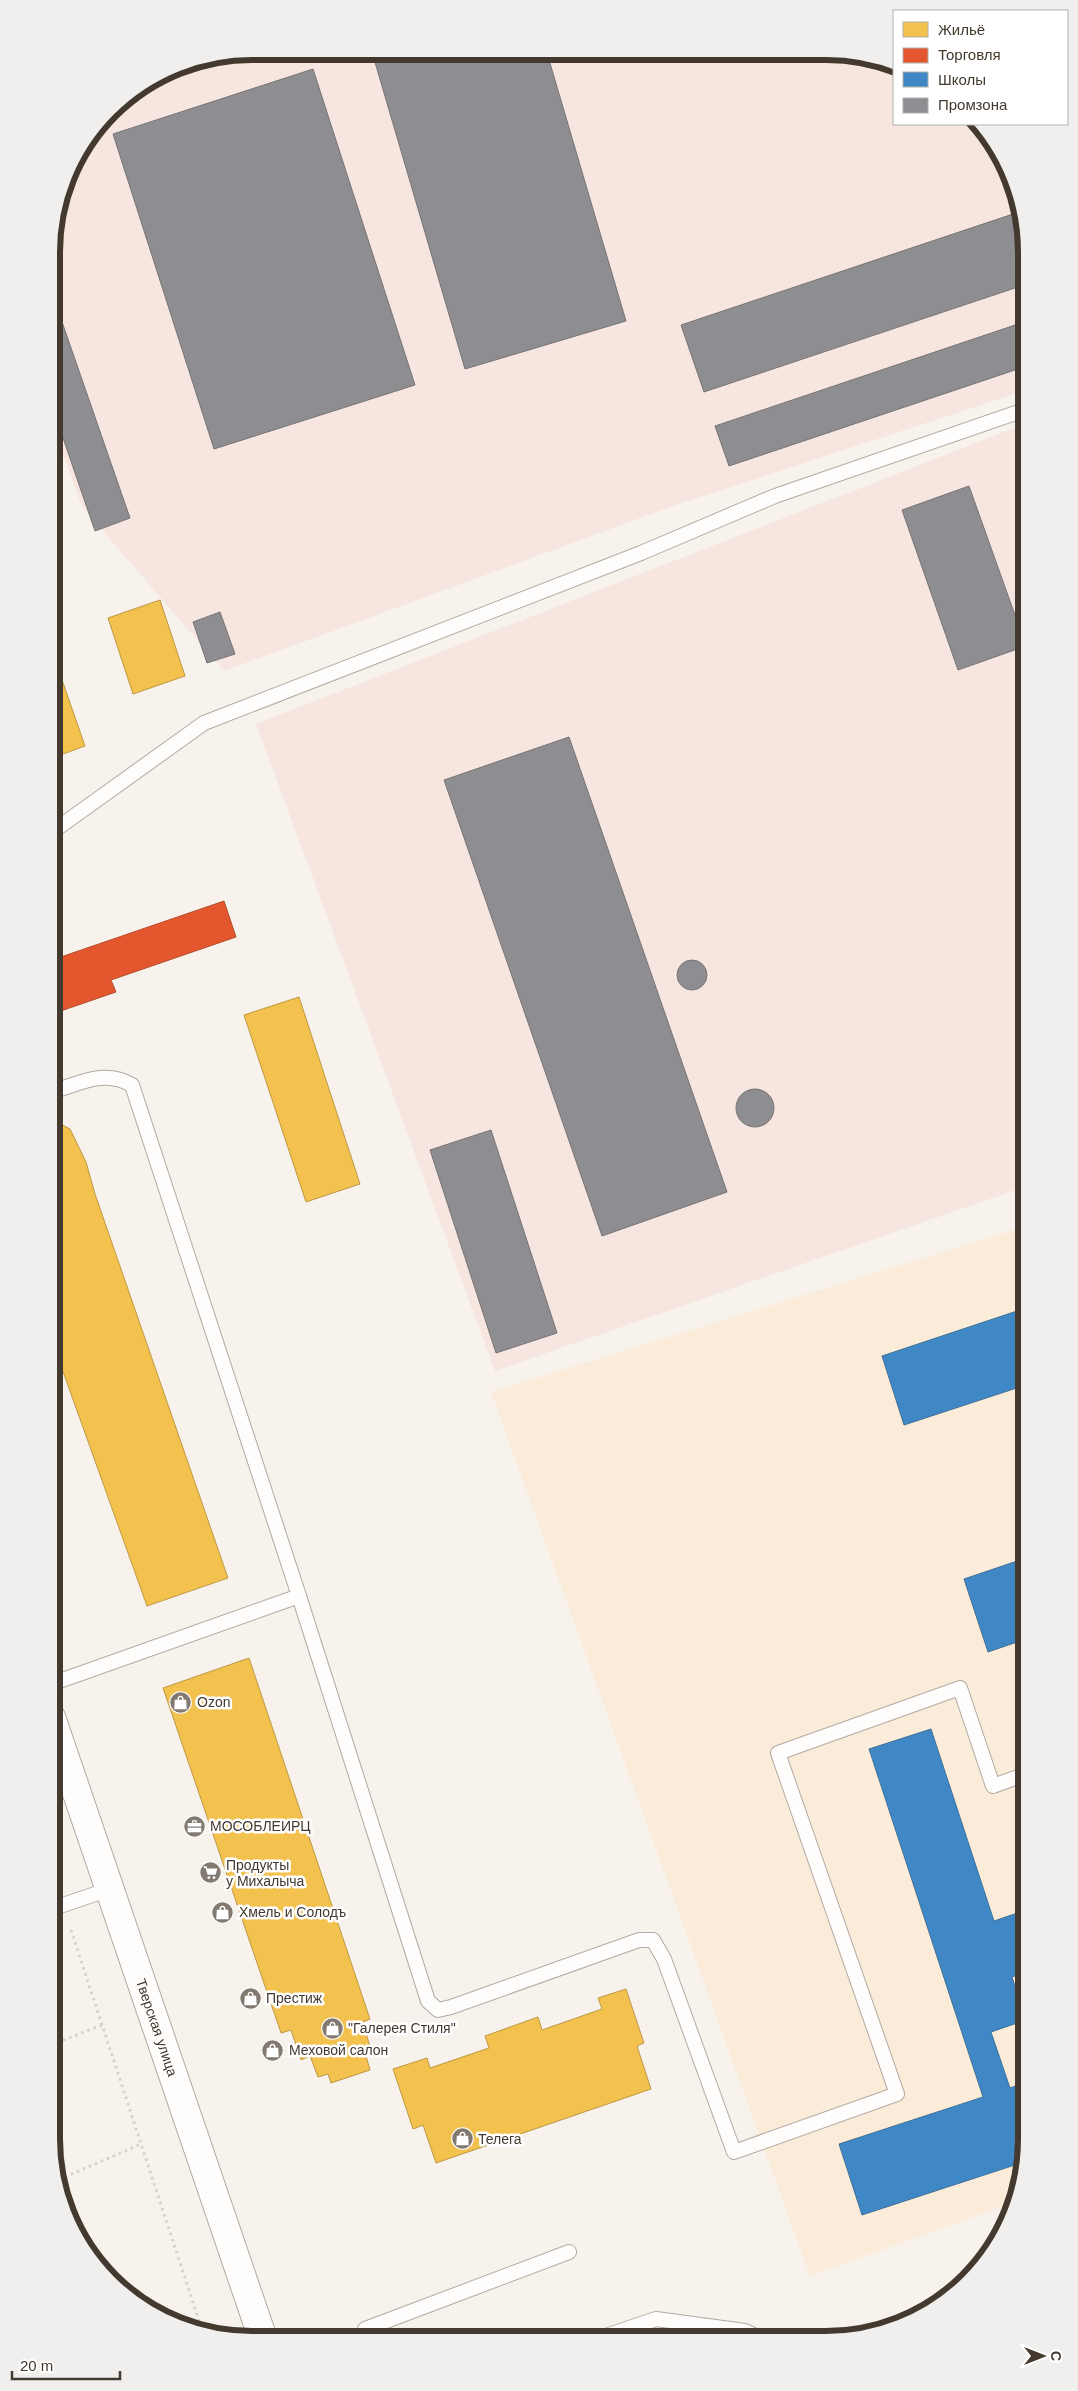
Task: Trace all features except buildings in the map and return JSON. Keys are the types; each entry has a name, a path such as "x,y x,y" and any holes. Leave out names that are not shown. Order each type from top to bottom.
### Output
{"main road":[{"name":"Тверская улица","path":"60,1743 260,2331"}],"lane":[{"path":"60,826 204,723 641,553 775,496 1018,412"},
{"path":"60,1090 107,1076 120,1078 132,1085 299,1596 428,2001 438,2010 639,1940 653,1940 664,1959 734,2152 897,2094 778,1753 960,1688 993,1786 1018,1777"},
{"path":"60,1681 299,1596"},
{"path":"60,1906 110,1889"},
{"path":"366,2331 365,2329 569,2252"},
{"path":"621,2331 656,2319 745,2331"}],"path":[{"path":"60,1915 102,2025 200,2324"},
{"path":"60,2041 102,2025"},
{"path":"65,2176 141,2144"}],"shaded area":[{"path":"239,60 839,60 864,64 893,72 893,125 970,125 986,145 1008,190 1018,239 1018,393 676,505 224,671 82,507 60,445 60,239 64,214 70,190 80,167 92,145 108,125 145,92 190,70"},
{"path":"1018,427 1018,1189 495,1371 256,724"},
{"path":"1018,1229 1018,2152 1006,2205 810,2276 491,1392"}],"place":[{"name":"Ozon","path":"181,1702"},
{"name":"МОСОБЛЕИРЦ","path":"194,1826"},
{"name":"Продукты у Михалыча","path":"210,1873"},
{"name":"Хмель и Солодъ","path":"223,1912"},
{"name":"Престиж","path":"250,1998"},
{"name":"\"Галерея Стиля\"","path":"332,2028"},
{"name":"Меховой салон","path":"273,2050"},
{"name":"Телега","path":"462,2139"}]}
